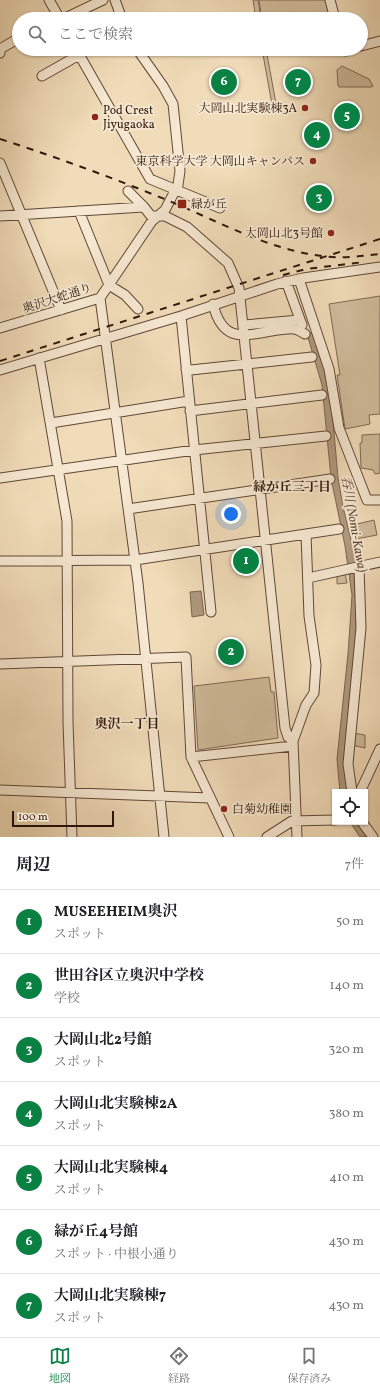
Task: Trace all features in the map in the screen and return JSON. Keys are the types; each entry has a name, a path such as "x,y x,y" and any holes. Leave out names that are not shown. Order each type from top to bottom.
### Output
{"street":[{"path":"49,0 56,12"},
{"path":"78,12 103,0"},
{"path":"114,0 119,12"},
{"path":"330,0 333,12"},
{"path":"368,44 380,41"},
{"path":"0,53 0,49 12,42"},
{"path":"42,76 72,56"},
{"path":"80,56 150,179 175,191 220,208"},
{"name":"奥沢大蛇通り","path":"0,328 100,298 156,218 165,210 175,191 180,171 173,106 163,86 142,56"},
{"path":"0,163 61,310"},
{"path":"128,191 151,216 156,218 165,216 187,227 228,263 236,279 241,296 285,728 288,737 293,743"},
{"path":"0,216 144,207"},
{"path":"79,211 109,285 125,295 138,309"},
{"path":"0,370 105,337 181,316 213,304 286,281 380,267"},
{"path":"299,279 329,369 339,428 367,500 380,500"},
{"path":"244,330 294,328 305,334 286,281"},
{"path":"100,298 135,560 164,837"},
{"path":"213,304 215,314 223,329 232,334 244,330 299,320"},
{"path":"181,316 211,612"},
{"path":"186,368 191,370 312,357"},
{"path":"39,358 67,521 69,792 72,837"},
{"path":"190,411 322,395"},
{"path":"51,423 189,401"},
{"path":"0,478 194,450 326,436"},
{"path":"128,509 199,497 330,479"},
{"path":"0,561 135,560 339,529"},
{"path":"297,837 293,743 306,705 314,693 316,665 309,616 306,534"},
{"path":"308,578 380,562"},
{"path":"352,789 348,764 359,648 361,602 359,567"},
{"path":"0,664 186,657 191,757 229,837"},
{"path":"191,757 293,743"},
{"path":"361,789 380,749"},
{"path":"0,790 210,798"},
{"path":"267,837 292,821 332,820"},
{"path":"364,825 373,837"}],"shaded area":[{"path":"253,0 258,0 260,12 255,12"},
{"path":"259,0 326,0 329,12 261,12"},
{"path":"263,56 267,56 277,109 273,110"},
{"path":"342,66 369,79 373,86 339,87 337,70"},
{"path":"380,296 380,414 369,415 370,424 345,429 337,375 340,375 329,304"},
{"path":"314,332 325,368 331,398 338,478 343,507 356,560 359,611 349,789 340,789 337,759 348,654 352,595 345,546 331,478 322,385 307,334"},
{"path":"380,434 380,473 375,474 373,470 361,468 360,443 362,443 362,435"},
{"path":"374,520 377,535 356,539 353,525"},
{"path":"345,573 347,583 337,584 337,575"},
{"path":"201,591 204,615 192,617 190,592"},
{"path":"269,677 271,692 274,692 278,738 198,750 194,686"},
{"path":"353,733 365,735 365,748 351,745"},
{"path":"352,825 360,825 369,837 360,837"}],"railway":[{"path":"0,139 118,181 279,247 329,257 351,257 380,254"},
{"path":"0,361 380,239"},
{"path":"283,275 306,269 364,262"}],"place":[{"name":"緑が丘4号館","path":"224,82"},
{"name":"大岡山北実験棟7","path":"298,82"},
{"name":"大岡山北実験棟3A","path":"305,108"},
{"name":"大岡山北実験棟4","path":"347,116"},
{"name":"Pod Crest Jiyugaoka","path":"95,117"},
{"name":"大岡山北実験棟2A","path":"317,135"},
{"name":"東京科学大学 大岡山キャンパス","path":"313,161"},
{"name":"大岡山北2号館","path":"319,198"},
{"name":"緑が丘","path":"182,204"},
{"name":"大岡山北3号館","path":"331,233"},
{"name":"MUSEEHEIM奥沢","path":"246,561"},
{"name":"世田谷区立奥沢中学校","path":"231,652"},
{"name":"白菊幼稚園","path":"224,809"}],"district":[{"name":"緑が丘三丁目","path":"292,486"},
{"name":"奥沢一丁目","path":"127,723"}],"water label":[{"name":"呑川 (Nomi-Kawa)","path":"355,524"}]}
